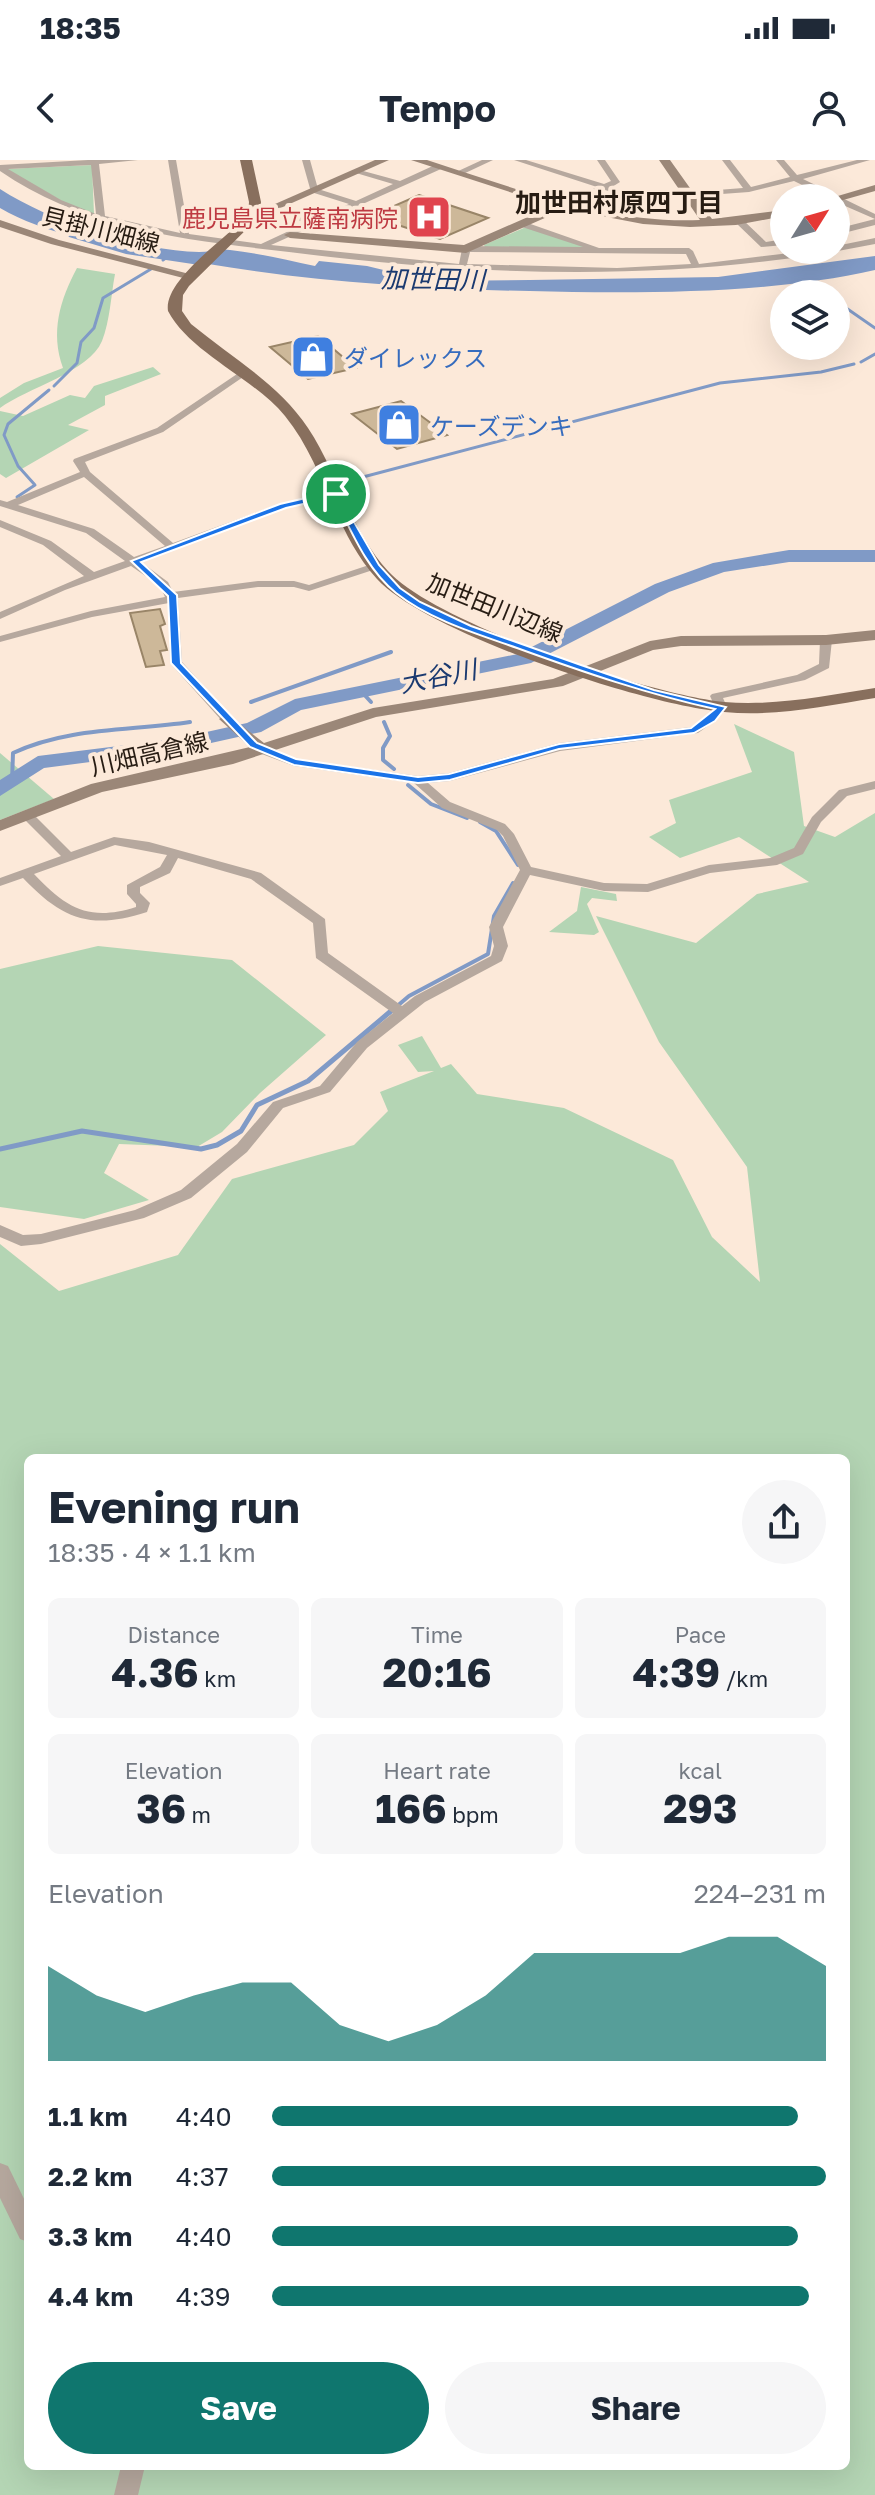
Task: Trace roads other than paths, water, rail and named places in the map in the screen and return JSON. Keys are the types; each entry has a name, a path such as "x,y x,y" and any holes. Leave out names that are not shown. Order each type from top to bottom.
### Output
{"main road":[{"path":"246,160 254,210 275,207"},
{"name":"加世田川辺線","path":"254,210 227,244 195,273 176,298 175,313 195,335 292,415 375,566 397,590 417,603 508,642 652,692 721,707 786,707 875,693"}],"street":[{"path":"0,167 134,160"},
{"path":"172,160 185,236"},
{"path":"306,160 314,190"},
{"path":"275,207 384,160"},
{"path":"416,160 562,206 632,221 709,224 770,215"},
{"path":"458,173 489,160"},
{"path":"518,160 640,198 749,190 842,163 866,160"},
{"path":"466,249 616,182 601,160"},
{"path":"664,160 709,224"},
{"path":"726,160 749,190"},
{"path":"780,160 795,178 807,184"},
{"path":"95,161 101,218"},
{"path":"0,167 33,190 101,218 227,244 463,265 696,266 770,260"},
{"path":"262,246 438,167"},
{"path":"359,171 401,184"},
{"path":"850,195 875,188"},
{"path":"314,190 357,204"},
{"path":"275,207 314,223"},
{"path":"850,207 875,220"},
{"path":"850,228 875,220"},
{"path":"739,221 764,245 770,244"},
{"name":"貝掛川畑線","path":"1,223 55,242 195,273"},
{"path":"522,224 610,253"},
{"path":"290,235 466,249 610,253 689,251 696,266"},
{"path":"850,246 875,241"},
{"path":"463,265 466,249"},
{"path":"172,547 85,473 84,466 78,461 160,430 243,373"},
{"path":"2,505 85,473"},
{"path":"0,616 93,577 283,506 336,494"},
{"path":"2,505 90,531 135,561 173,597 176,663 258,748 294,762 418,780 450,777 559,747 694,730 711,719 721,707 716,696 801,678 825,666 826,640"},
{"path":"0,523 47,543 93,577"},
{"path":"0,639 91,614 173,597 258,584 309,588 375,566"},
{"name":"川畑高倉線","path":"0,826 97,788 258,748 373,713 524,691 667,643 826,640 875,635"},
{"path":"418,780 446,805 501,827 508,834 526,870"},
{"path":"526,870 604,887 648,888 709,869 772,862 799,851 816,820 843,793 875,785"},
{"path":"27,815 68,856"},
{"path":"0,882 114,841 145,845 256,876 320,922 321,955 397,1010"},
{"path":"25,872 50,900 89,920 142,909 143,903 134,894 133,885 165,870 174,854"},
{"path":"0,1230 21,1241 41,1239 102,1225 186,1194 242,1148 278,1105 325,1089 344,1062 397,1010 497,958 501,946 496,927 526,870"},
{"path":"0,2174 24,2223"},
{"path":"126,2495 132,2470"}],"water":[{"path":"0,189 69,223 149,246 199,252 226,250 315,266 319,261 367,266 429,281 718,277 815,264 850,264 850,259 875,256 875,270 820,280 770,280 770,286 687,291 520,291 361,283 202,263 112,245 35,225 0,208"}],"waterway":[{"name":"加世田川","path":"74,234 126,250 206,261"},
{"name":"加世田川","path":"163,260 167,257"},
{"path":"54,386 77,363 81,342 94,328 103,298 151,269"},
{"path":"805,276 809,280"},
{"path":"850,311 875,328"},
{"path":"861,362 875,354"},
{"path":"344,482 720,383 821,372 854,364"},
{"path":"17,497 35,485 18,466 4,435 8,424 49,390"},
{"name":"大谷川","path":"0,790 38,762 175,745 254,728 295,705 524,659 662,588 720,567 789,556 875,556"},
{"path":"251,702 391,652"},
{"path":"360,690 371,702"},
{"path":"12,782 13,753 34,745 78,734 190,722"},
{"path":"384,722 390,736 383,748 383,760 394,769"},
{"path":"408,785 431,804 467,818"},
{"path":"480,822 496,831 518,865"},
{"path":"389,1013 409,996 488,954 494,916 513,883"},
{"path":"0,1149 82,1131 201,1149 217,1145 241,1131 257,1105 308,1081 391,1011"}],"place":[{"name":"鹿児島県立薩南病院","path":"429,217"},
{"name":"ダイレックス","path":"313,357"},
{"name":"ケーズデンキ","path":"399,425"}],"district":[{"name":"加世田村原四丁目","path":"619,202"}]}
